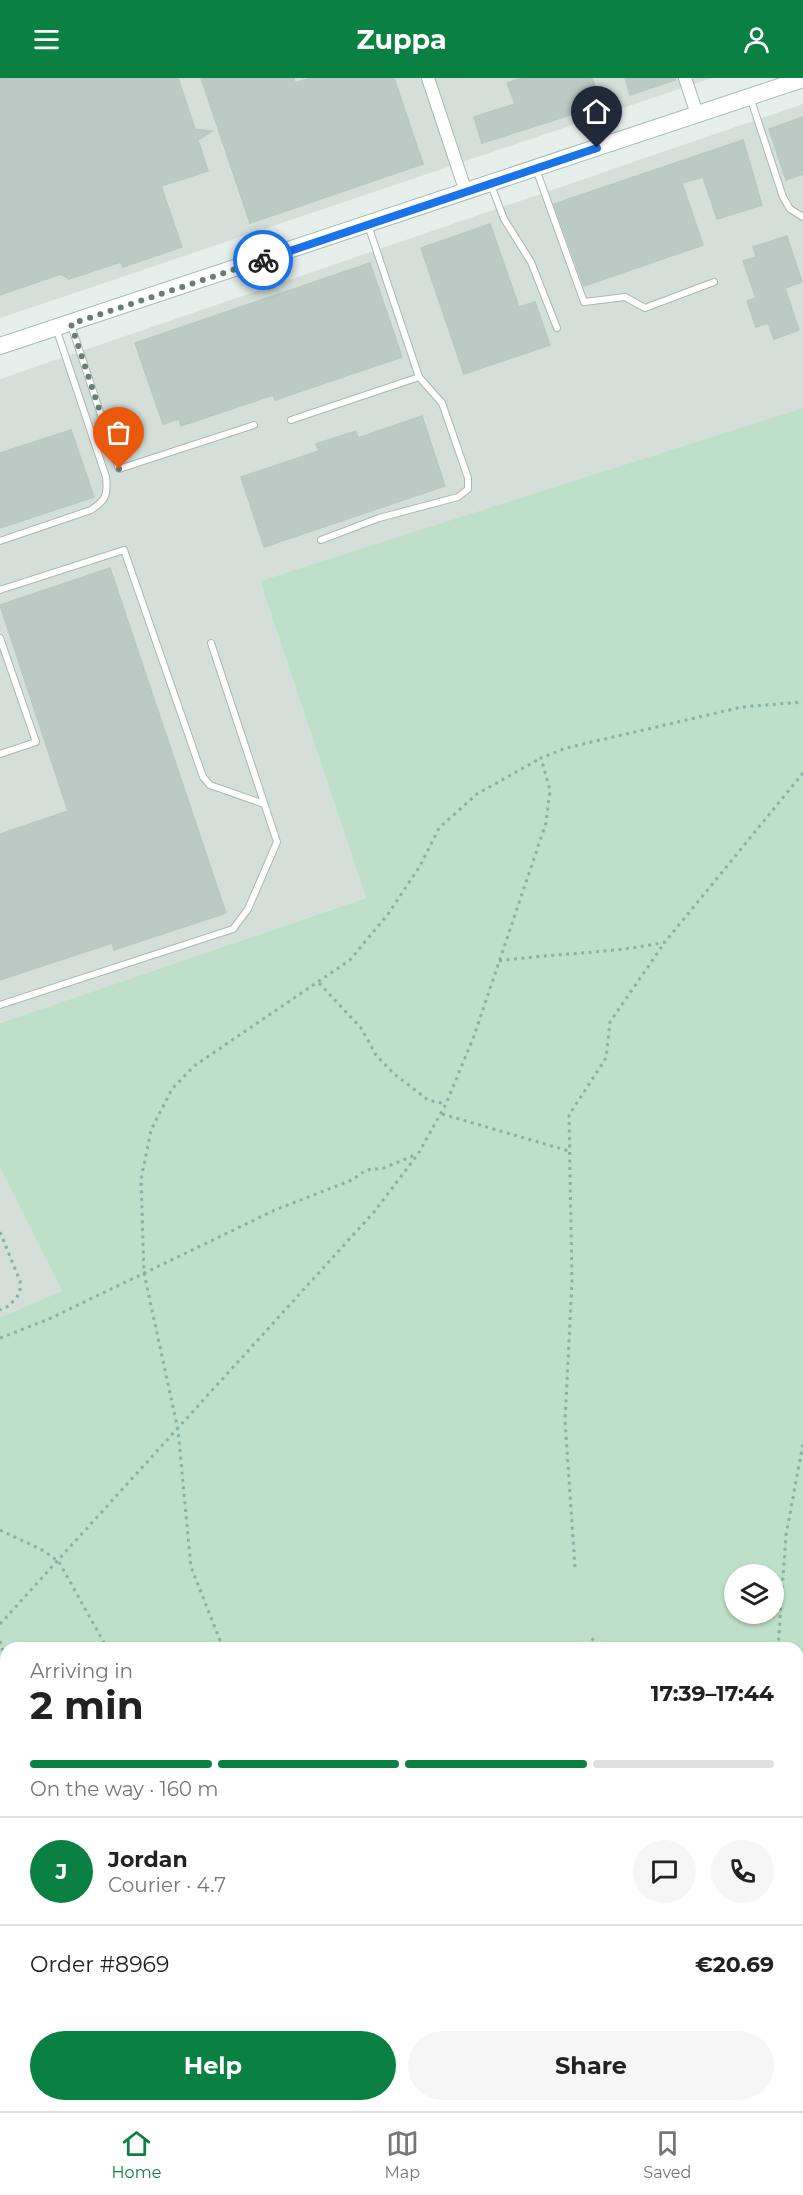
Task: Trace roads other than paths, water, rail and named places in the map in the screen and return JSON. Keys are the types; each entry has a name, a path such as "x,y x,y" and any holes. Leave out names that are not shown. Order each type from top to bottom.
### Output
{"street":[{"path":"428,78 466,192"},
{"path":"685,78 697,114"},
{"path":"0,346 803,79"}],"lane":[{"path":"750,97 783,196 790,209 803,217"},
{"path":"536,168 584,302 625,297 645,308 714,282"},
{"path":"490,184 504,219 531,262 556,328"},
{"path":"321,540 379,518 458,497 468,489 468,478 442,403 419,377 368,225"},
{"path":"63,326 119,469 254,425"},
{"path":"0,541 91,510 102,502 107,494 106,477 63,326"},
{"path":"291,420 419,377"},
{"path":"0,590 124,550 203,777 210,785 264,804"},
{"path":"0,638 36,742 0,754"},
{"path":"0,1005 233,929 248,909 277,842 211,643"}]}
